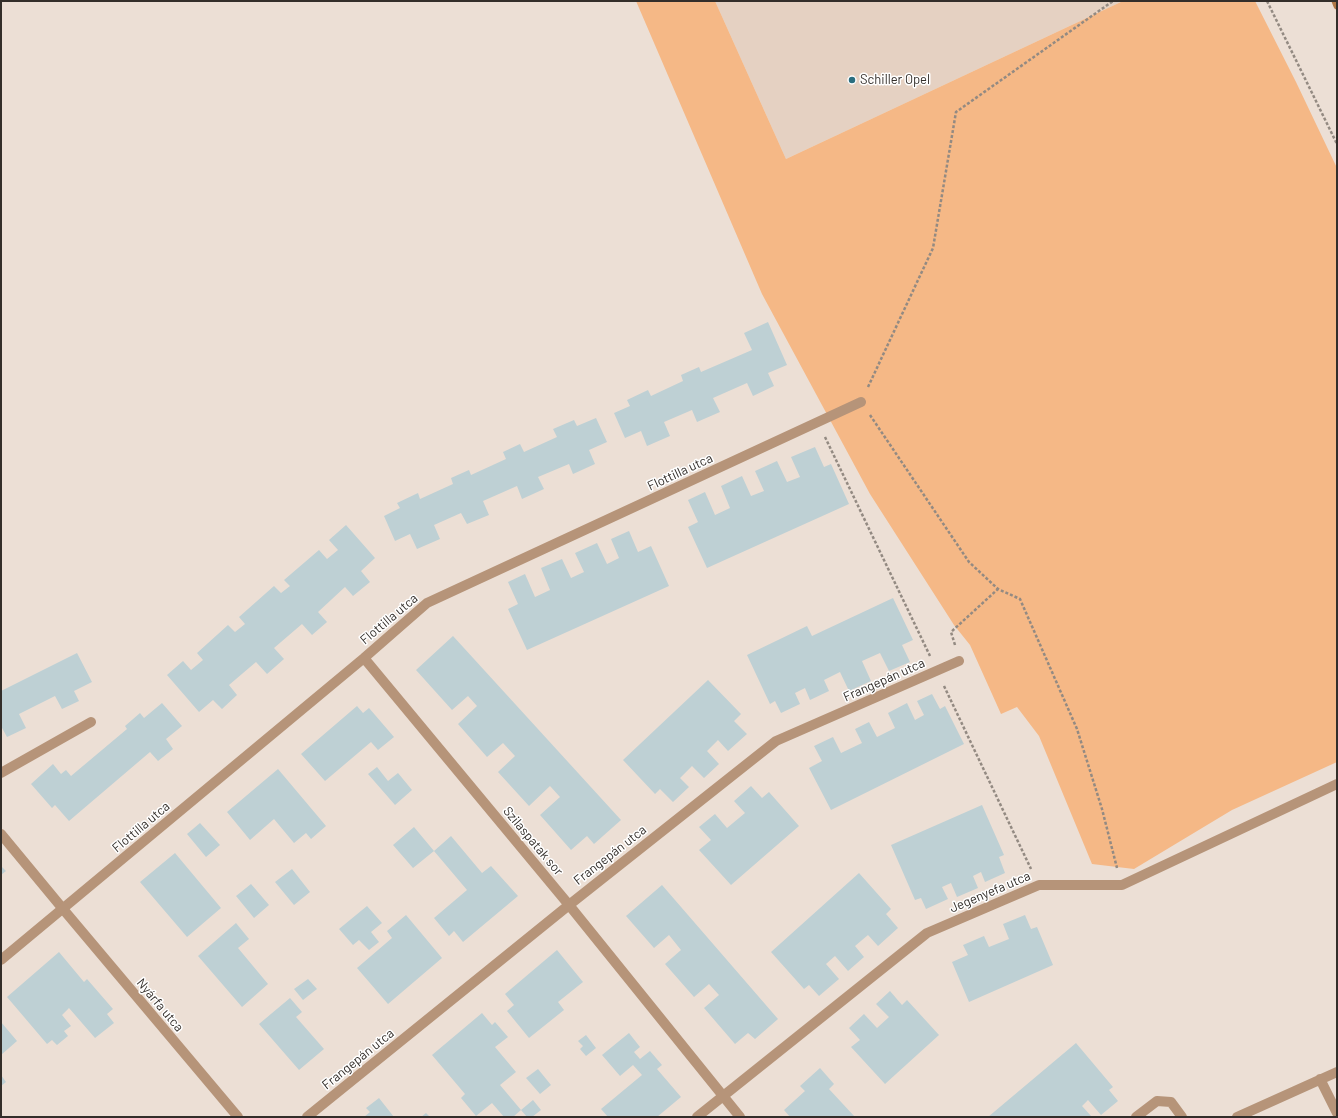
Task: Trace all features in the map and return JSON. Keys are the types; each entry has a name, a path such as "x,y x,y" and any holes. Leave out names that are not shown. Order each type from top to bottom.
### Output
{"street":[{"name":"Flottilla utca","path":"1,960 364,658 427,603 861,402"},
{"name":"Szilaspatak sor","path":"364,658 568,905 740,1117"},
{"name":"Frangepán utca","path":"307,1117 568,905 776,741 959,661"},
{"path":"1,773 91,722"},
{"name":"Jegenyefa utca","path":"697,1117 927,933 1039,885 1122,885 1337,784"},
{"name":"Nyárfa utca","path":"1,834 238,1117"},
{"path":"1237,1117 1337,1072"},
{"path":"1320,1079 1337,1114"},
{"path":"1136,1117 1157,1102 1171,1102 1182,1117"}],"path":[{"path":"1113,1 956,112 933,248 861,402 969,562 998,589 1020,599 1077,729 1102,809 1122,885"},
{"path":"1267,1 1337,144"},
{"path":"818,422 1039,885"},
{"path":"959,661 951,632 998,589"}],"shaded area":[{"path":"636,1 715,1 786,159 1123,1 1255,1 1337,168 1337,762 1232,810 1134,869 1092,864 1039,736 1017,707 1001,714 970,645 954,625 870,494 762,294"},
{"name":"Schiller Opel","path":"715,1 1123,1 786,159"}],"building":[{"path":"768,322 787,365 768,373 774,386 753,396 747,383 713,398 720,412 697,422 692,410 664,422 670,436 647,446 641,431 625,438 614,413 630,406 627,400 648,390 651,396 683,381 681,375 699,367 701,372 752,350 744,333"},
{"path":"596,418 607,442 589,450 595,464 573,474 569,464 538,477 544,489 522,499 517,486 483,501 489,515 467,524 461,513 434,525 440,539 417,549 410,534 395,541 384,516 400,508 397,503 418,493 420,499 453,484 451,478 469,470 471,475 506,459 503,452 520,444 524,452 557,437 553,429 574,420 577,426"},
{"path":"815,447 824,467 831,464 849,504 707,568 688,527 698,522 688,500 705,492 715,515 730,508 721,486 742,476 751,496 764,491 755,471 777,461 787,482 800,477 791,457"},
{"path":"346,525 375,558 361,571 370,582 353,596 345,587 318,612 327,622 312,635 302,624 274,648 284,659 267,674 256,662 229,685 237,695 222,709 213,700 199,712 167,675 183,661 191,670 203,660 197,653 228,625 235,632 245,624 239,617 274,586 281,593 290,586 284,580 319,550 327,559 338,550 329,540"},
{"path":"629,531 638,552 651,546 669,586 527,650 508,609 518,604 508,582 525,574 535,597 550,590 541,568 562,559 571,578 584,572 575,553 597,543 607,564 619,558 611,539"},
{"path":"893,598 913,640 902,645 910,662 889,671 880,653 862,661 871,681 849,691 840,672 824,680 829,691 810,700 805,688 795,693 800,704 781,713 775,701 770,704 747,655 807,626 812,636"},
{"path":"453,636 621,820 594,844 587,836 571,850 540,815 560,797 550,786 529,806 498,772 515,756 503,743 487,757 458,724 477,706 468,696 452,710 416,670"},
{"path":"77,653 92,682 74,691 79,701 62,709 55,696 19,714 26,728 7,737 1,726 1,691"},
{"path":"708,680 741,714 734,721 747,734 728,751 718,740 707,751 719,764 704,778 692,766 680,778 689,787 673,802 660,789 655,794 623,760"},
{"path":"932,694 940,709 945,706 964,744 831,810 809,768 822,761 814,746 833,737 841,753 862,743 855,729 869,722 877,737 895,728 888,713 907,703 915,720 924,715 917,701"},
{"path":"162,703 182,726 166,739 173,749 158,761 150,752 69,821 55,805 52,808 31,784 53,764 61,774 66,770 71,776 127,729 125,726 140,713 144,718"},
{"path":"357,706 363,713 369,708 394,737 378,750 371,742 325,781 301,754"},
{"path":"377,767 388,781 398,773 412,790 395,805 368,774"},
{"path":"278,769 326,826 311,839 306,833 294,843 274,819 250,840 227,812"},
{"path":"751,786 762,798 769,792 799,826 731,885 699,850 711,840 699,827 715,814 727,828 745,813 734,801"},
{"path":"982,805 1004,855 999,857 1005,873 985,882 981,872 973,876 978,888 957,897 951,883 942,887 948,899 926,909 921,898 915,900 891,845"},
{"path":"200,823 220,845 206,857 187,834"},
{"path":"414,827 434,851 413,868 393,845"},
{"path":"451,836 482,873 491,866 518,896 463,942 454,931 449,936 434,918 467,890 434,851"},
{"path":"175,853 221,908 187,937 140,882"},
{"path":"1,866 6,871 1,875"},
{"path":"292,869 310,892 294,905 275,882"},
{"path":"859,873 891,909 886,914 898,928 878,946 868,935 855,946 864,957 848,971 835,956 826,964 839,979 819,996 809,985 804,989 771,952"},
{"path":"251,884 269,905 254,918 236,896"},
{"path":"662,885 778,1019 755,1039 748,1033 735,1044 704,1008 719,995 709,984 694,997 665,964 681,950 669,935 654,948 626,916"},
{"path":"367,906 382,923 371,932 379,942 369,950 359,940 353,945 339,929"},
{"path":"406,915 442,958 388,1004 357,968 392,938 387,931"},
{"path":"1025,915 1031,929 1037,927 1053,965 969,1002 952,962 968,955 963,945 984,936 989,947 1009,939 1003,924"},
{"path":"236,923 249,939 238,948 268,984 242,1007 198,956"},
{"path":"557,950 583,982 558,1002 564,1010 529,1038 507,1011 514,1005 505,994"},
{"path":"59,952 84,982 87,979 113,1009 107,1014 114,1023 95,1038 69,1008 62,1015 71,1026 64,1031 68,1036 57,1045 52,1040 47,1044 7,997"},
{"path":"308,979 317,989 303,1000 294,989"},
{"path":"890,991 902,1005 907,1000 939,1035 885,1084 851,1047 860,1040 849,1028 864,1014 877,1028 889,1017 876,1004"},
{"path":"290,998 302,1012 296,1017 324,1049 299,1070 259,1024"},
{"path":"482,1013 492,1025 495,1022 508,1037 495,1047 516,1072 500,1085 521,1110 513,1117 504,1117 492,1103 476,1116 461,1098 465,1094 432,1055"},
{"path":"1,1022 17,1041 1,1055"},
{"path":"629,1033 640,1047 634,1052 640,1059 650,1051 662,1065 657,1069 681,1097 657,1117 608,1117 601,1109 642,1075 633,1065 620,1076 602,1055"},
{"path":"586,1035 596,1048 586,1056 580,1049 583,1046 578,1041"},
{"path":"1076,1043 1113,1087 1109,1090 1118,1101 1101,1115 1088,1100 1082,1106 1092,1117 988,1117"},
{"path":"820,1068 834,1084 829,1089 855,1117 790,1117 784,1110 805,1091 800,1086"},
{"path":"538,1069 551,1085 540,1094 526,1078"},
{"path":"1,1075 6,1082 1,1086"},
{"path":"379,1098 394,1117 364,1117 370,1112 366,1108"},
{"path":"533,1100 541,1110 532,1117 527,1117 521,1110"},
{"path":"426,1113 430,1117 421,1117"}],"waterway":[{"path":"1335,1 1337,6"}],"place":[{"name":"Schiller Opel","path":"852,80"}]}
